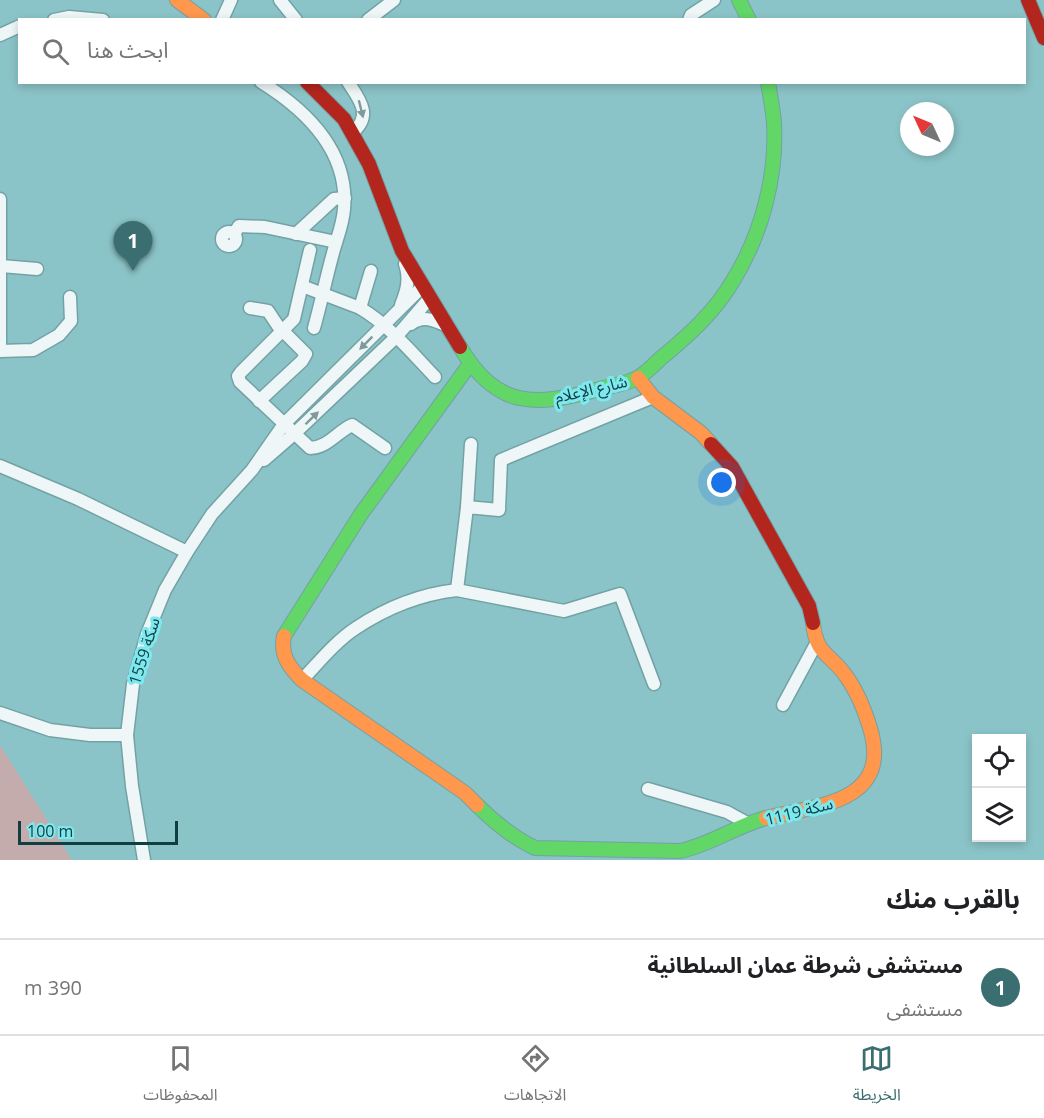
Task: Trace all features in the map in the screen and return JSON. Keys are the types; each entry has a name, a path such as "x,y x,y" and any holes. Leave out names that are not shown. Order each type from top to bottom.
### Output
{"main road":[{"path":"177,0 201,18"},
{"path":"740,0 748,18"},
{"path":"1028,0 1044,38"},
{"name":"شارع الإعلام","path":"309,84 344,119 369,164 402,251 470,364 502,393 524,400 562,399 638,378 688,336 712,310 734,280 752,244 769,192 774,122 768,84"},
{"name":"سكة 1119","path":"470,364 361,514 284,634 280,648 291,671 302,680 465,793 493,821 516,839 535,848 680,851 701,845 747,824 834,803 850,796 867,782 873,764 874,741 867,717 848,679 817,642 809,606 732,467 701,433 653,397 638,378"}],"street":[{"path":"223,18 231,0"},
{"path":"280,0 294,18"},
{"path":"371,18 394,0"},
{"path":"689,18 714,0"},
{"path":"64,18 80,18"},
{"path":"0,35 18,28"},
{"path":"264,84 295,106 317,127 338,163 345,198 342,221 314,328"},
{"path":"349,84 362,106 364,116 361,126 352,134"},
{"path":"296,234 334,199 345,198"},
{"path":"0,199 0,351 33,350 59,335 71,321 70,297"},
{"path":"234,234 239,226 265,226 336,243"},
{"path":"310,250 294,319 238,376 240,382 310,448 319,448 352,425 384,448"},
{"name":"سكة 1559","path":"398,311 407,292 408,279 402,251"},
{"path":"1,266 37,269"},
{"path":"360,308 370,271"},
{"path":"302,286 360,308 396,337 435,377"},
{"name":"سكة 1559","path":"144,860 132,786 127,735 133,684 147,634 165,590 212,514 252,470 284,424 398,311 426,293"},
{"name":"سكة 1559","path":"252,470 294,435 407,326 426,293"},
{"path":"250,308 268,311 283,331 306,354 302,361 259,400"},
{"path":"407,326 416,320 425,319 447,326"},
{"path":"467,507 499,510 501,460 653,397"},
{"path":"457,590 467,507 471,444"},
{"path":"0,466 78,499 187,552"},
{"path":"302,680 355,628 415,599 434,593 457,590 564,611 620,594 654,684"},
{"path":"783,705 817,642"},
{"path":"0,713 50,730 90,735 127,735"},
{"path":"648,789 727,812 747,824"}],"shaded area":[{"path":"0,745 72,860 0,860"}],"traffic: fast":[{"path":"739,0 748,18"},
{"path":"460,347 488,382 502,392 518,398 535,400 574,396 618,385 648,371 691,332 719,302 734,279 752,243 766,204 773,163 774,123 768,84"},
{"path":"284,636 361,514 470,364"},
{"path":"477,805 504,829 535,848 680,851 766,818"}],"traffic: slow":[{"path":"177,0 201,18"},
{"path":"638,378 653,397 701,433 711,444"},
{"path":"766,818 805,810 843,798 858,788 869,775 874,758 872,735 862,704 846,676 817,642 813,623"},
{"path":"284,636 283,649 287,660 302,680 465,793 477,805"}],"traffic: jam":[{"path":"1028,0 1044,38"},
{"path":"309,84 344,119 369,164 402,251 460,347"},
{"path":"711,444 732,467 809,606 813,623"}],"place":[{"name":"مستشفى شرطة عمان السلطانية","path":"133,271"}]}
